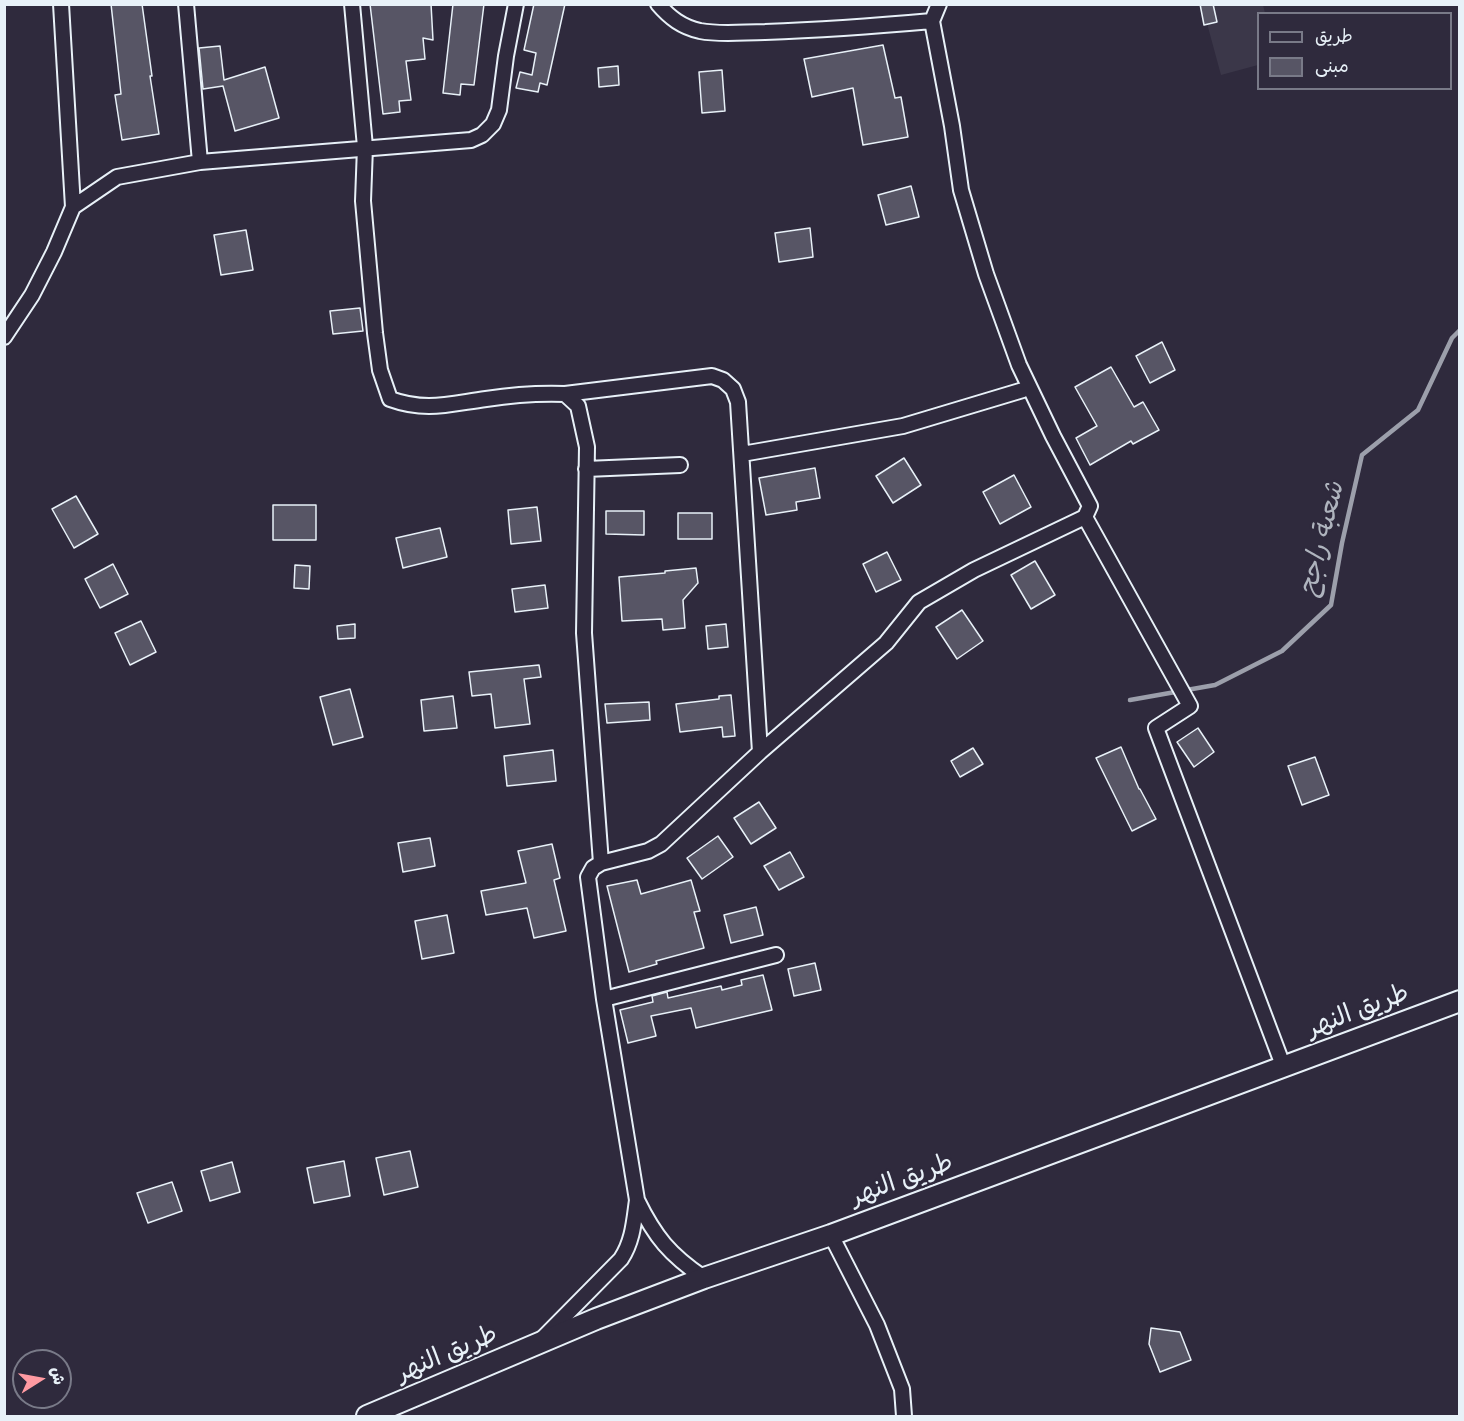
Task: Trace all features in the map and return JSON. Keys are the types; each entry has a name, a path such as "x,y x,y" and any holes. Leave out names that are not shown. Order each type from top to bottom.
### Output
{"main road":[{"name":"طريق النهر","path":"367,1416 596,1318 831,1235 1460,1001"}],"street":[{"path":"4,336 32,296 73,207 62,4"},
{"path":"186,4 200,162"},
{"path":"352,4 365,147 363,201 375,333 380,370 390,399 409,406 442,406 523,395 565,394 712,376 723,380 733,389 738,402 742,454 760,752"},
{"path":"73,207 117,177 200,162 365,147 471,141 482,135 493,124 499,110 516,4"},
{"path":"658,4 670,18 684,26 700,31 722,33 824,30 932,21"},
{"path":"534,1346 621,1259 629,1247 632,1236 637,1200 603,999 588,877 601,863 648,851 661,844 760,752 886,643 919,602 974,570 1085,517 1090,506 1019,365 986,274 961,190 952,126 932,21 939,4"},
{"path":"742,454 903,426 1023,390"},
{"path":"565,394 578,406 587,447 584,633 601,863"},
{"path":"586,469 680,465"},
{"path":"1085,517 1190,706 1156,728 1284,1068"},
{"path":"603,999 776,955"},
{"path":"637,1200 664,1245 680,1262 704,1278"},
{"path":"831,1235 877,1325 902,1389 904,1416"}],"shaded area":[{"path":"1202,5 1263,5 1265,12 1257,12 1257,65 1221,75"}],"building":[{"path":"111,4 142,4 159,134 122,140 115,95 121,94"},
{"path":"370,4 431,4 433,40 423,38 425,59 406,61 411,100 399,101 400,112 383,114"},
{"path":"453,4 484,4 474,85 461,84 460,95 443,93"},
{"path":"534,4 565,4 547,85 540,83 538,92 516,88 520,72 532,75 536,53 524,50"},
{"path":"1200,4 1213,4 1217,22 1204,25"},
{"path":"883,45 895,98 901,97 908,137 863,145 853,88 812,97 804,59"},
{"path":"220,46 224,80 265,67 279,118 235,131 223,86 203,89 199,48"},
{"path":"618,66 619,85 599,87 598,68"},
{"path":"722,70 725,111 702,113 699,72"},
{"path":"911,186 919,217 886,225 878,195"},
{"path":"810,228 813,257 779,262 775,233"},
{"path":"246,230 253,270 221,275 214,235"},
{"path":"360,308 363,331 333,334 330,311"},
{"path":"1162,342 1175,370 1150,383 1136,356"},
{"path":"1111,367 1134,407 1143,402 1159,430 1133,444 1131,441 1090,465 1076,438 1097,426 1075,387"},
{"path":"904,458 921,485 893,503 876,476"},
{"path":"815,468 820,498 796,502 797,510 766,515 759,478"},
{"path":"1014,475 1031,507 1000,524 983,492"},
{"path":"76,496 98,534 74,548 52,509"},
{"path":"273,505 316,505 316,540 273,540"},
{"path":"537,507 541,541 511,544 508,510"},
{"path":"606,511 644,511 644,535 606,534"},
{"path":"678,513 712,513 712,539 678,539"},
{"path":"440,528 447,557 403,568 396,538"},
{"path":"887,552 901,580 876,592 863,564"},
{"path":"1035,561 1055,595 1031,609 1011,575"},
{"path":"113,564 128,594 100,608 85,579"},
{"path":"295,565 310,566 309,589 294,588"},
{"path":"696,568 698,583 683,600 685,628 663,630 662,619 622,621 619,577"},
{"path":"545,585 548,608 515,612 512,589"},
{"path":"962,610 983,641 957,659 936,627"},
{"path":"141,621 156,652 130,665 115,633"},
{"path":"355,624 355,638 338,639 337,626"},
{"path":"726,624 728,647 708,649 706,626"},
{"path":"539,665 541,677 524,679 530,724 495,728 491,694 472,696 469,672"},
{"path":"350,689 363,737 333,745 320,697"},
{"path":"731,695 735,736 723,737 722,727 680,732 676,704 719,699 719,696"},
{"path":"453,696 457,728 424,731 421,700"},
{"path":"649,702 650,720 607,723 605,704"},
{"path":"1198,728 1214,752 1194,767 1177,742"},
{"path":"1121,747 1139,789 1156,819 1132,831 1096,758"},
{"path":"973,748 983,764 960,777 951,761"},
{"path":"553,750 556,781 507,786 504,756"},
{"path":"1315,757 1329,795 1302,805 1288,766"},
{"path":"759,802 776,828 751,844 734,818"},
{"path":"718,836 733,857 702,879 687,858"},
{"path":"430,838 435,866 403,872 398,843"},
{"path":"552,844 560,878 554,880 566,931 534,938 527,908 486,915 481,891 526,883 518,851"},
{"path":"790,852 804,877 779,890 764,866"},
{"path":"637,880 641,894 691,880 700,911 694,912 704,948 656,961 657,964 629,972 607,886"},
{"path":"756,907 763,935 731,943 724,915"},
{"path":"447,915 454,953 422,959 415,921"},
{"path":"815,963 821,990 794,996 788,969"},
{"path":"763,975 772,1010 696,1028 691,1008 651,1016 656,1036 628,1043 620,1010 653,1002 652,996 667,992 668,998 721,986 722,990 742,985 741,980"},
{"path":"410,1151 418,1187 384,1195 376,1158"},
{"path":"344,1161 350,1196 314,1203 307,1168"},
{"path":"232,1162 240,1192 210,1201 201,1171"},
{"path":"172,1182 182,1211 148,1223 137,1193"},
{"path":"1151,1328 1180,1332 1191,1360 1160,1372 1149,1344"}],"waterway":[{"name":"شعبة راجح","path":"1130,700 1215,685 1282,651 1331,605 1362,455 1418,410 1452,338 1460,330"}]}
